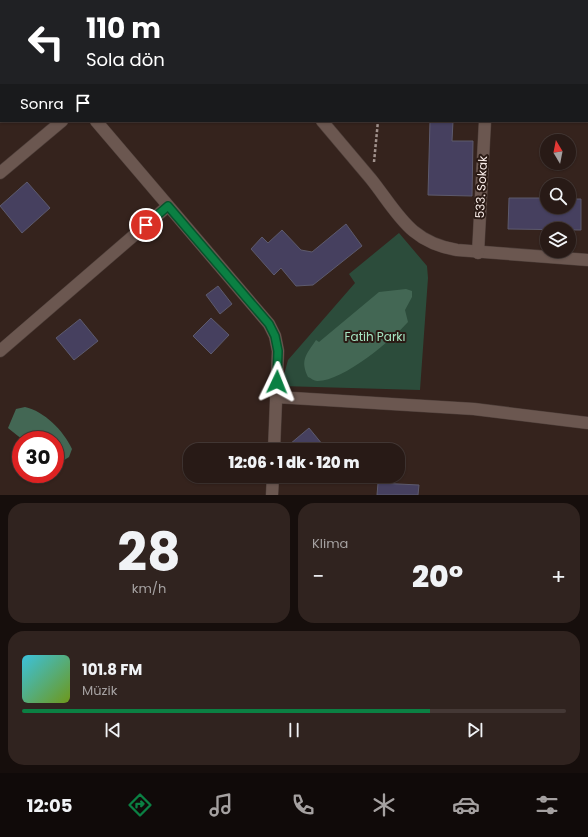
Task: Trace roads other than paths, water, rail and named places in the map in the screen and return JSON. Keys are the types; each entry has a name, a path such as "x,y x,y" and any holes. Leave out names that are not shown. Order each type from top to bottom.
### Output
{"street":[{"path":"0,173 61,122"},
{"path":"97,122 269,324 275,336 278,351 274,443"},
{"path":"323,122 372,180 400,220 428,242 440,248 478,253 588,260"},
{"name":"533. Sokak","path":"478,253 484,122"},
{"path":"0,351 168,206"},
{"path":"276,397 474,409 588,424"},
{"path":"272,495 273,483"}],"park label":[{"name":"Fatih Parkı","path":"375,336"}]}
